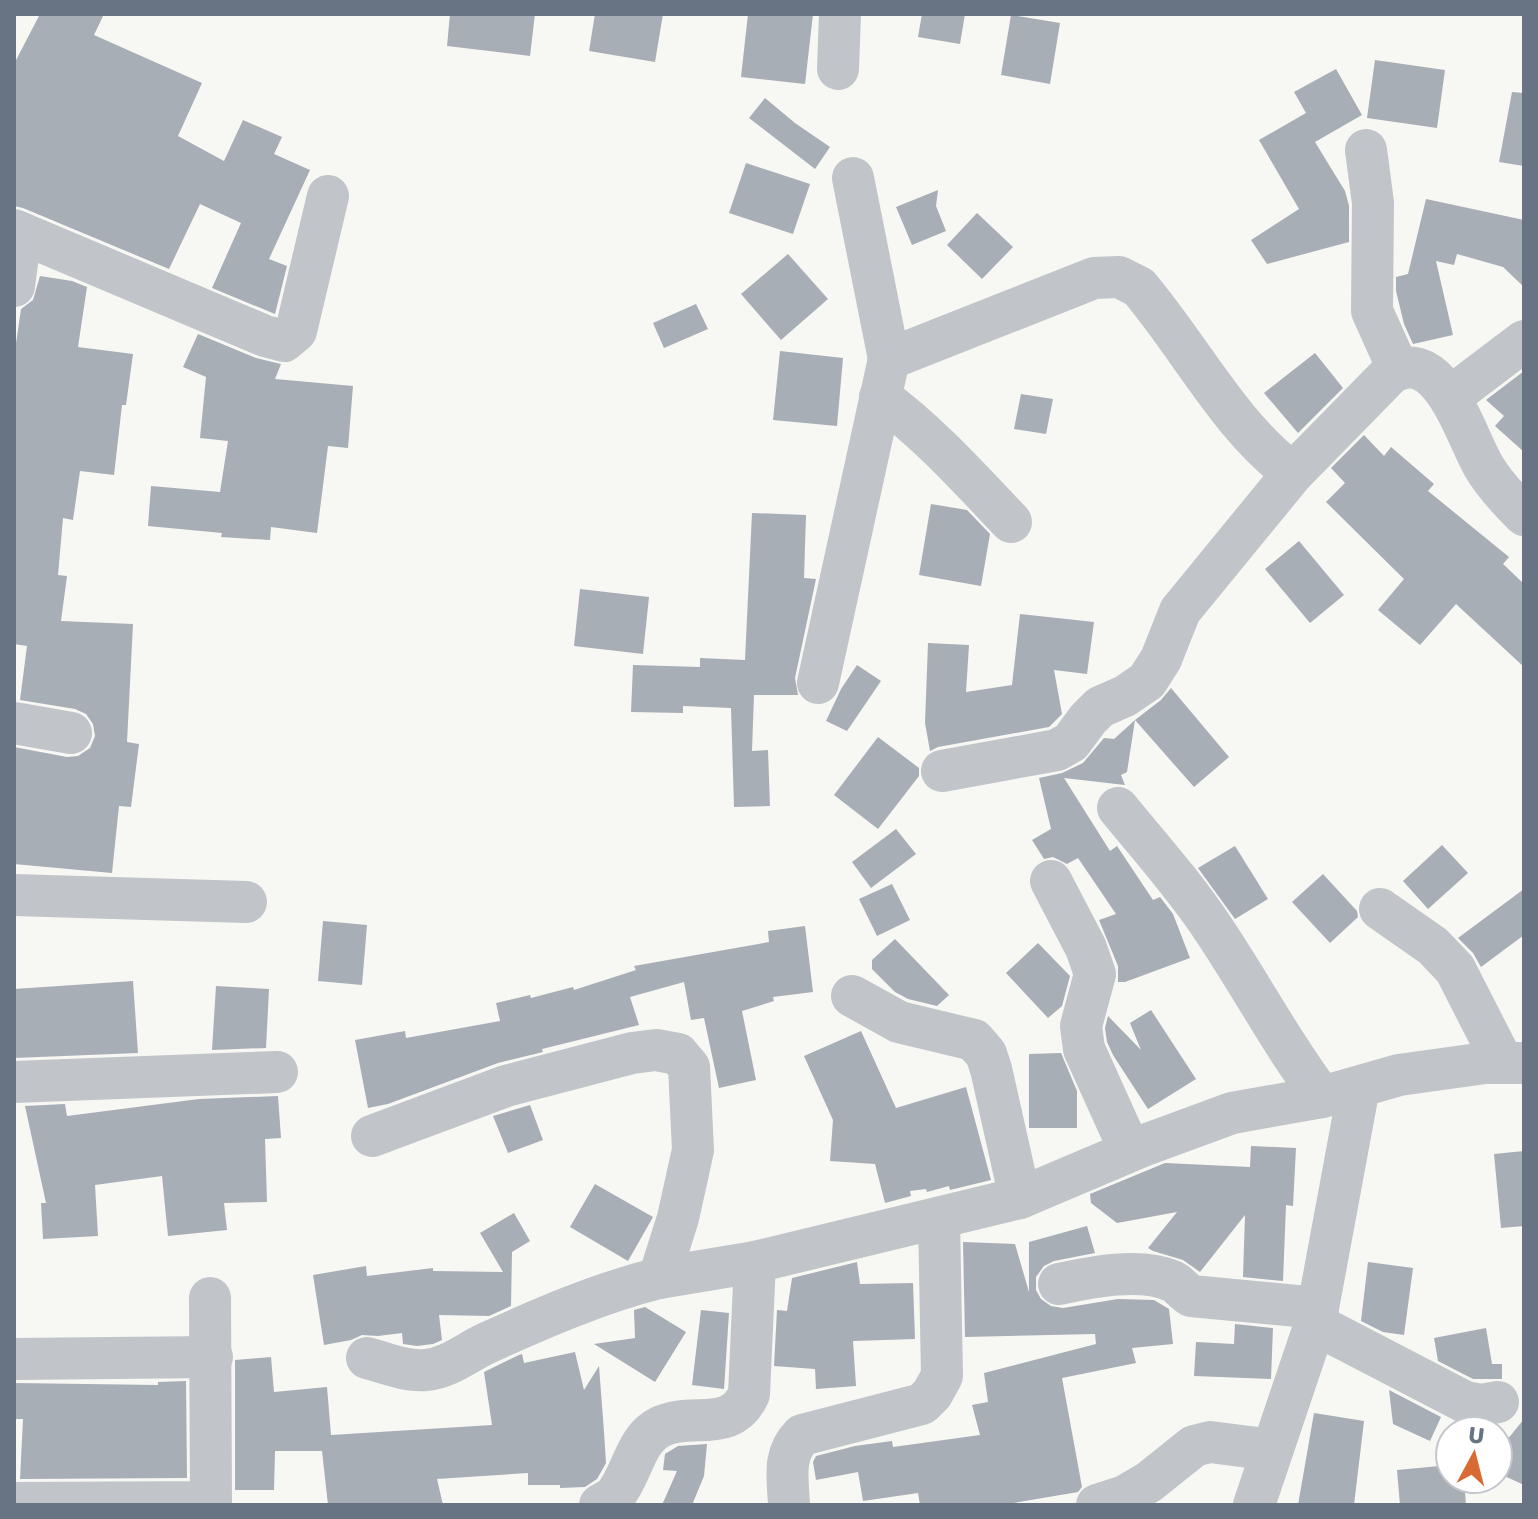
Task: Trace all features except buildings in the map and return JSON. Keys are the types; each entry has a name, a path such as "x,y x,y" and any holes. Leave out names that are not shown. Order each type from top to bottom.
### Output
{"street":[{"path":"838,69 840,14"},
{"path":"1366,150 1373,203 1372,311 1398,369"},
{"path":"818,683 884,378 853,178"},
{"path":"14,286 18,232 265,336 284,341 296,331 328,196"},
{"path":"884,378 1094,278 1119,277 1139,287 1248,433 1293,473"},
{"path":"1450,397 1524,341"},
{"path":"942,771 1057,750 1071,742 1100,707 1125,696 1147,681 1161,659 1180,611 1293,473 1398,369 1409,367 1432,376 1450,397 1484,469 1524,515"},
{"path":"884,378 945,452 1011,522"},
{"path":"14,723 71,733"},
{"path":"1118,808 1179,880 1212,927 1293,1059 1340,1092"},
{"path":"1051,881 1086,948 1095,974 1081,1026 1084,1049 1130,1151"},
{"path":"14,895 246,902"},
{"path":"367,1358 411,1370 429,1370 571,1306 623,1287 755,1262 1020,1198 1130,1151 1232,1113 1340,1092 1399,1075 1513,1063 1455,969 1433,946 1380,909"},
{"path":"852,996 899,1022 974,1040 986,1054 1020,1198"},
{"path":"372,1136 506,1086 632,1053 656,1050 678,1054 689,1067 693,1150 678,1218 659,1278"},
{"path":"14,1082 277,1072"},
{"path":"1254,1505 1316,1316 1340,1092"},
{"path":"789,1505 787,1459 794,1443 802,1435 922,1404 942,1376 939,1218"},
{"path":"600,1505 615,1496 648,1438 660,1427 733,1415 743,1407 749,1394 755,1262"},
{"path":"1059,1284 1098,1275 1158,1277 1176,1282 1182,1291 1191,1296 1316,1316 1465,1402 1481,1405 1498,1402"},
{"path":"14,1503 211,1504 210,1298"},
{"path":"14,1359 212,1357"},
{"path":"1097,1505 1137,1489 1194,1446 1210,1442 1272,1450"}]}
